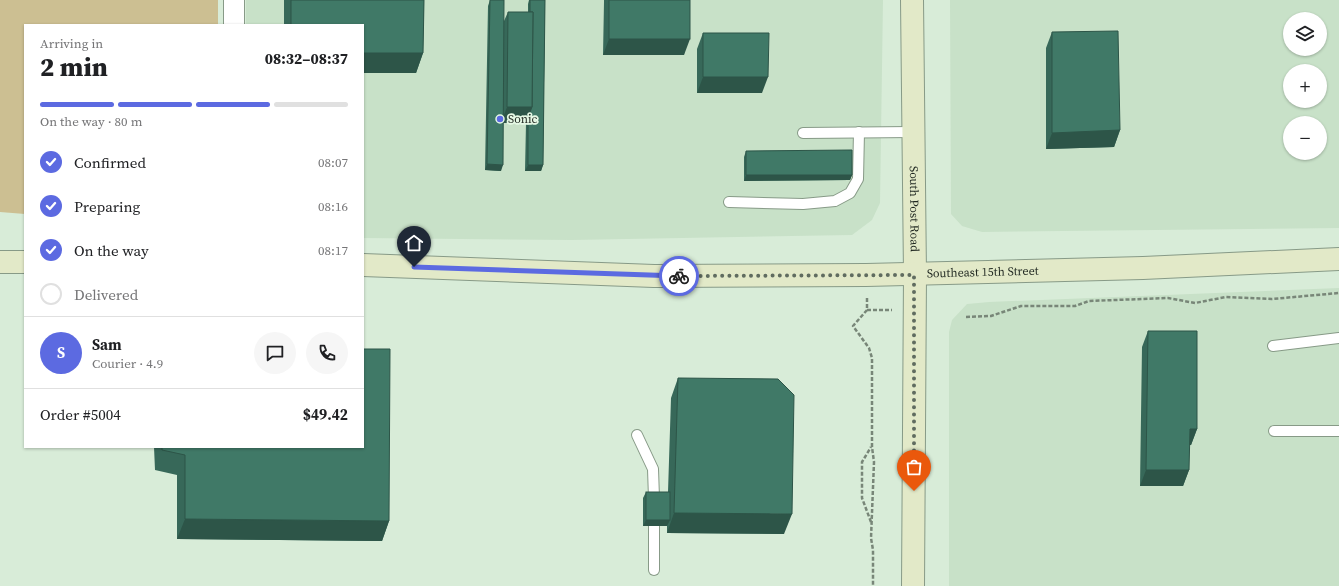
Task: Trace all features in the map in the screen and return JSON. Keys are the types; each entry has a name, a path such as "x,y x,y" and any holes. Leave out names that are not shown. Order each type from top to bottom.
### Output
{"main road":[{"name":"South Post Road","path":"912,0 914,275 913,586"},
{"name":"Southeast 15th Street","path":"364,265 654,276 914,275 1135,268 1339,259"},
{"path":"0,262 24,262"}],"street":[{"path":"234,0 234,24"}],"lane":[{"path":"729,202 803,204 835,201 850,193 858,179 859,132"},
{"path":"803,133 913,132"},
{"path":"1273,346 1339,338"},
{"path":"1274,431 1339,431"},
{"path":"637,435 653,469 654,498"},
{"path":"654,526 654,570"}],"path":[{"path":"966,317 991,316 1021,306 1075,306 1090,301 1168,298 1195,303 1226,297 1272,299 1339,293"},
{"path":"867,310 853,326 869,348 872,358 872,447 874,462 871,522 873,586"},
{"path":"871,522 862,498 862,462 872,447"}],"shaded area":[{"path":"0,0 218,0 218,24 24,24 24,214 0,212"},
{"path":"246,0 883,0 880,203 872,220 852,235 572,240 364,238 364,24 246,24"},
{"path":"950,0 1339,0 1339,228 982,232 962,226 951,214"},
{"path":"1339,288 1339,586 949,586 949,332 952,320 967,304"}],"building":[{"path":"291,0 424,0 423,53 364,53 364,24 291,24"},
{"path":"490,0 504,0 503,165 487,164"},
{"path":"530,0 545,0 543,165 528,165 528,117 532,107 533,12 530,12"},
{"path":"609,0 690,0 690,39 609,39"},
{"path":"508,12 533,12 532,107 507,107"},
{"path":"1118,31 1120,130 1052,133 1052,32"},
{"path":"703,33 769,33 768,77 703,77"},
{"path":"852,150 852,175 746,175 746,151"},
{"path":"1148,331 1197,331 1197,429 1190,429 1189,470 1146,470"},
{"path":"364,349 390,349 389,521 185,519 185,455 162,450 162,448 364,448"},
{"path":"678,378 778,379 794,395 792,514 674,513"},
{"path":"646,492 670,492 670,520 646,520"}],"way so far":[{"path":"679,276 914,275 914,491"}],"place":[{"name":"Sonic","path":"500,119"}],"route":[{"path":"414,267 679,276"}]}
